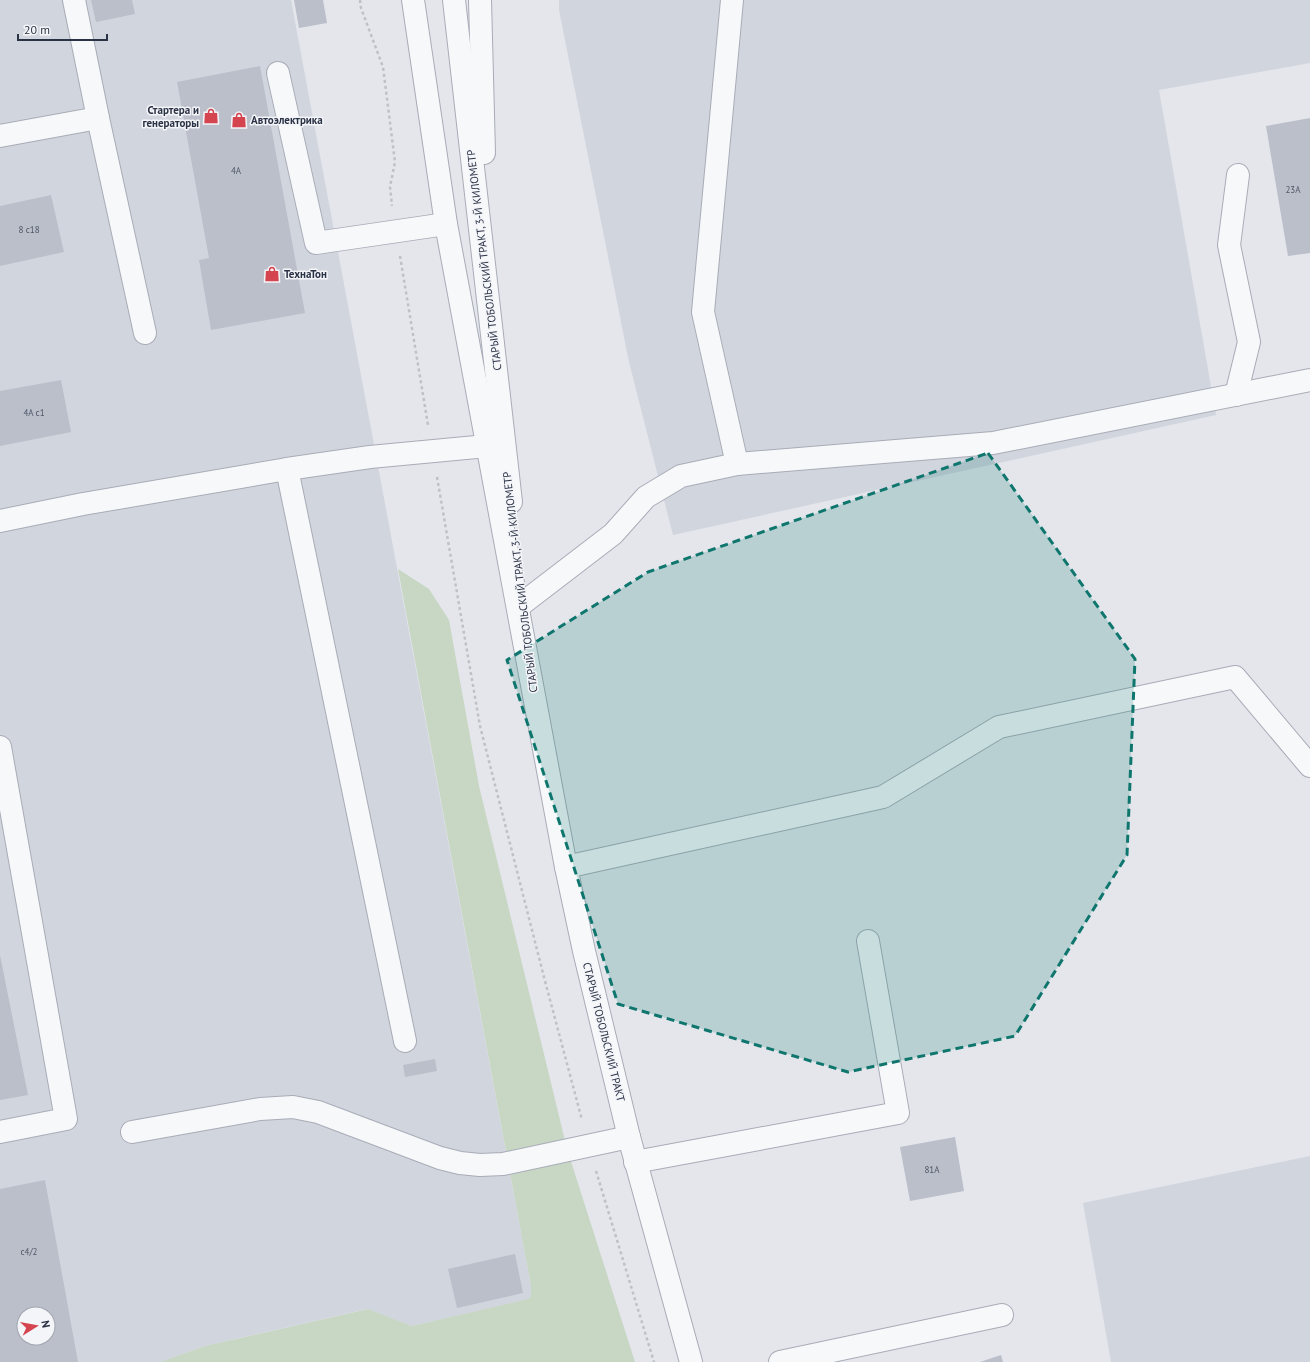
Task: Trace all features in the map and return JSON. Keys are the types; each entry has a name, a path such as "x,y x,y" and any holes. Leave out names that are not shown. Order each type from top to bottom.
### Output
{"street":[{"path":"74,0 145,333"},
{"name":"СТАРЫЙ ТОБОЛЬСКИЙ ТРАКТ, 3-Й КИЛОМЕТР","path":"413,0 446,224 534,698"},
{"name":"СТАРЫЙ ТОБОЛЬСКИЙ ТРАКТ, 3-Й КИЛОМЕТР","path":"454,0 534,698"},
{"path":"480,0 489,308"},
{"path":"732,0 703,312 737,464"},
{"path":"278,73 316,243 446,224"},
{"path":"0,136 98,118"},
{"path":"1236,395 1249,342 1229,245 1238,175"},
{"path":"523,603 613,534 646,497 681,476 737,464 993,443 1310,380"},
{"path":"0,521 83,504 287,469 370,457 487,446"},
{"path":"287,469 405,1041"},
{"path":"566,867 883,796 999,727 1235,677 1310,766"},
{"name":"СТАРЫЙ ТОБОЛЬСКИЙ ТРАКТ","path":"534,698 566,867 586,959 629,1137 691,1362"},
{"path":"0,747 66,1119 0,1132"},
{"path":"636,1162 898,1113 868,941"},
{"path":"132,1132 260,1109 293,1108 318,1112 440,1158 460,1163 480,1165 503,1164 629,1137"},
{"path":"780,1362 800,1359 1002,1315"}],"path":[{"path":"360,0 361,8 383,67 395,162 390,187 396,231 432,451 480,726 589,1146 654,1362"}],"highlighted area":[{"path":"988,453 1135,659 1127,855 1015,1036 848,1072 618,1004 507,660 648,572"}],"shaded area":[{"path":"0,0 291,0 531,1286 531,1297 525,1300 412,1326 367,1309 205,1346 160,1362 0,1362"},
{"path":"559,0 1310,0 1310,63 1159,90 1216,415 673,535 629,362 559,10"},
{"path":"1310,1156 1310,1362 1111,1362 1083,1203"}],"green space":[{"path":"398,569 429,589 449,620 479,786 567,1149 635,1362 160,1362 205,1346 368,1309 412,1326 524,1300 531,1297 531,1286"}],"building":[{"path":"91,0 132,0 135,14 96,22"},
{"path":"294,0 323,0 327,23 299,28"},
{"path":"260,66 305,313 211,330 199,260 209,258 177,82"},
{"path":"1310,118 1310,253 1288,256 1266,126"},
{"path":"51,195 64,252 0,266 0,206"},
{"path":"61,380 71,432 0,446 0,391"},
{"path":"0,955 28,1095 0,1100"},
{"path":"435,1059 437,1071 405,1077 403,1065"},
{"path":"955,1137 964,1191 910,1201 900,1147"},
{"path":"45,1180 78,1362 0,1362 0,1189"},
{"path":"515,1254 523,1293 457,1308 448,1269"},
{"path":"1001,1355 1003,1362 980,1362"}],"place":[{"name":"Стартера и генераторы","path":"211,116"},
{"name":"Автоэлектрика","path":"239,120"},
{"name":"ТехнаТон","path":"272,274"}]}
